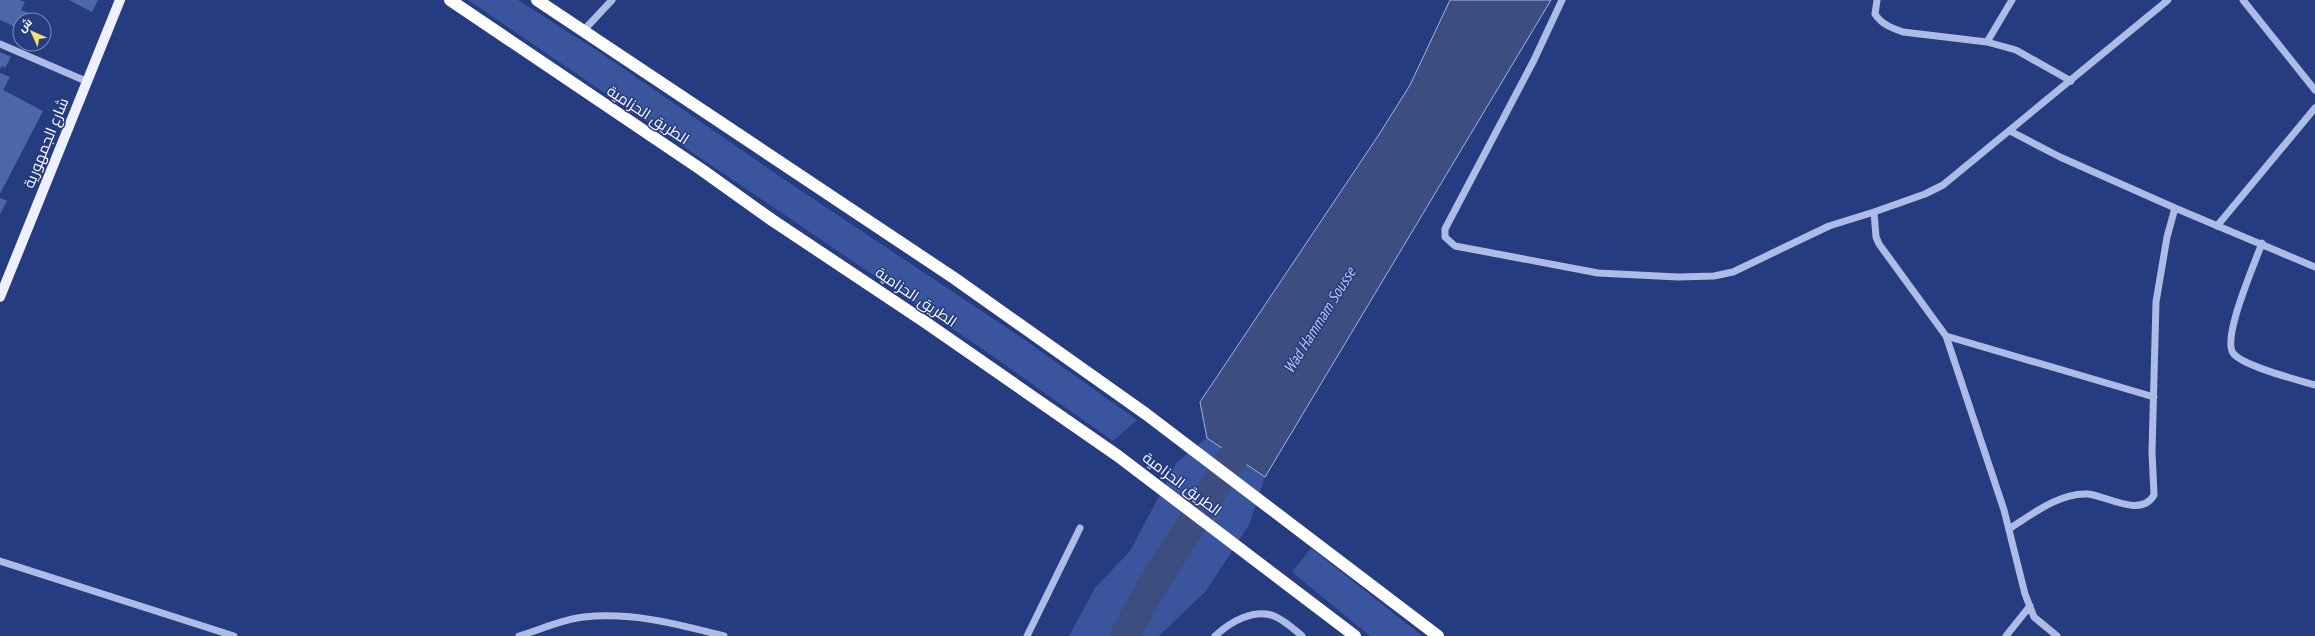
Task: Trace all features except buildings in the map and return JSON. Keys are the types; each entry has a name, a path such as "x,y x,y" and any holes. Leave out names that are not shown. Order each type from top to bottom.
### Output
{"highway":[{"name":"الطريق الحزامية","path":"450,0 702,170 772,220 931,326 1118,456 1355,636"},
{"path":"537,0 954,278 1146,414 1313,539 1438,636"}],"main road":[{"name":"شارع الجمهورية","path":"0,297 120,0"}],"street":[{"path":"584,30 612,0"},
{"path":"1562,0 1534,60 1445,230 1446,237 1455,246 1598,273 1678,277 1714,276 1733,272 1830,226 1925,194 1943,185 2168,0"},
{"path":"1877,0 1875,14 1878,20 1903,32 1987,42 2016,50 2071,81"},
{"path":"1987,42 2012,0"},
{"path":"2243,0 2315,90"},
{"path":"0,44 88,82"},
{"path":"2217,226 2315,108"},
{"path":"2010,130 2060,157 2175,208 2262,243 2315,267"},
{"path":"2009,529 2040,510 2074,495 2089,494 2130,506 2140,505 2152,499 2155,488 2152,452 2156,302 2167,237 2175,208"},
{"path":"1874,212 1876,237 1879,244 1946,336 2009,529 2025,594 2034,617 2057,636"},
{"path":"2262,243 2235,317 2230,344 2233,353 2239,359 2267,370 2315,385"},
{"path":"1946,336 2154,397"},
{"path":"1028,636 1080,528"},
{"path":"0,561 234,636"},
{"path":"2006,636 2030,606"},
{"path":"1215,636 1222,629 1243,618 1260,612 1275,616 1302,636"},
{"path":"519,636 582,617 625,615 669,622 724,636"}],"shaded area":[{"path":"468,0 518,0 601,53 782,178 1025,340 1137,420 1113,441 994,357"},
{"path":"1207,438 1265,477 1249,525 1206,591 1159,636 1069,636 1095,588 1130,551 1177,462"},
{"path":"1311,548 1422,636 1370,636 1292,572"}],"water":[{"path":"1450,0 1551,0 1265,477 1207,438 1200,402 1380,133 1410,85"}],"waterway":[{"name":"Wad Hammam Sousse","path":"1125,636 1146,596 1256,421"}]}
